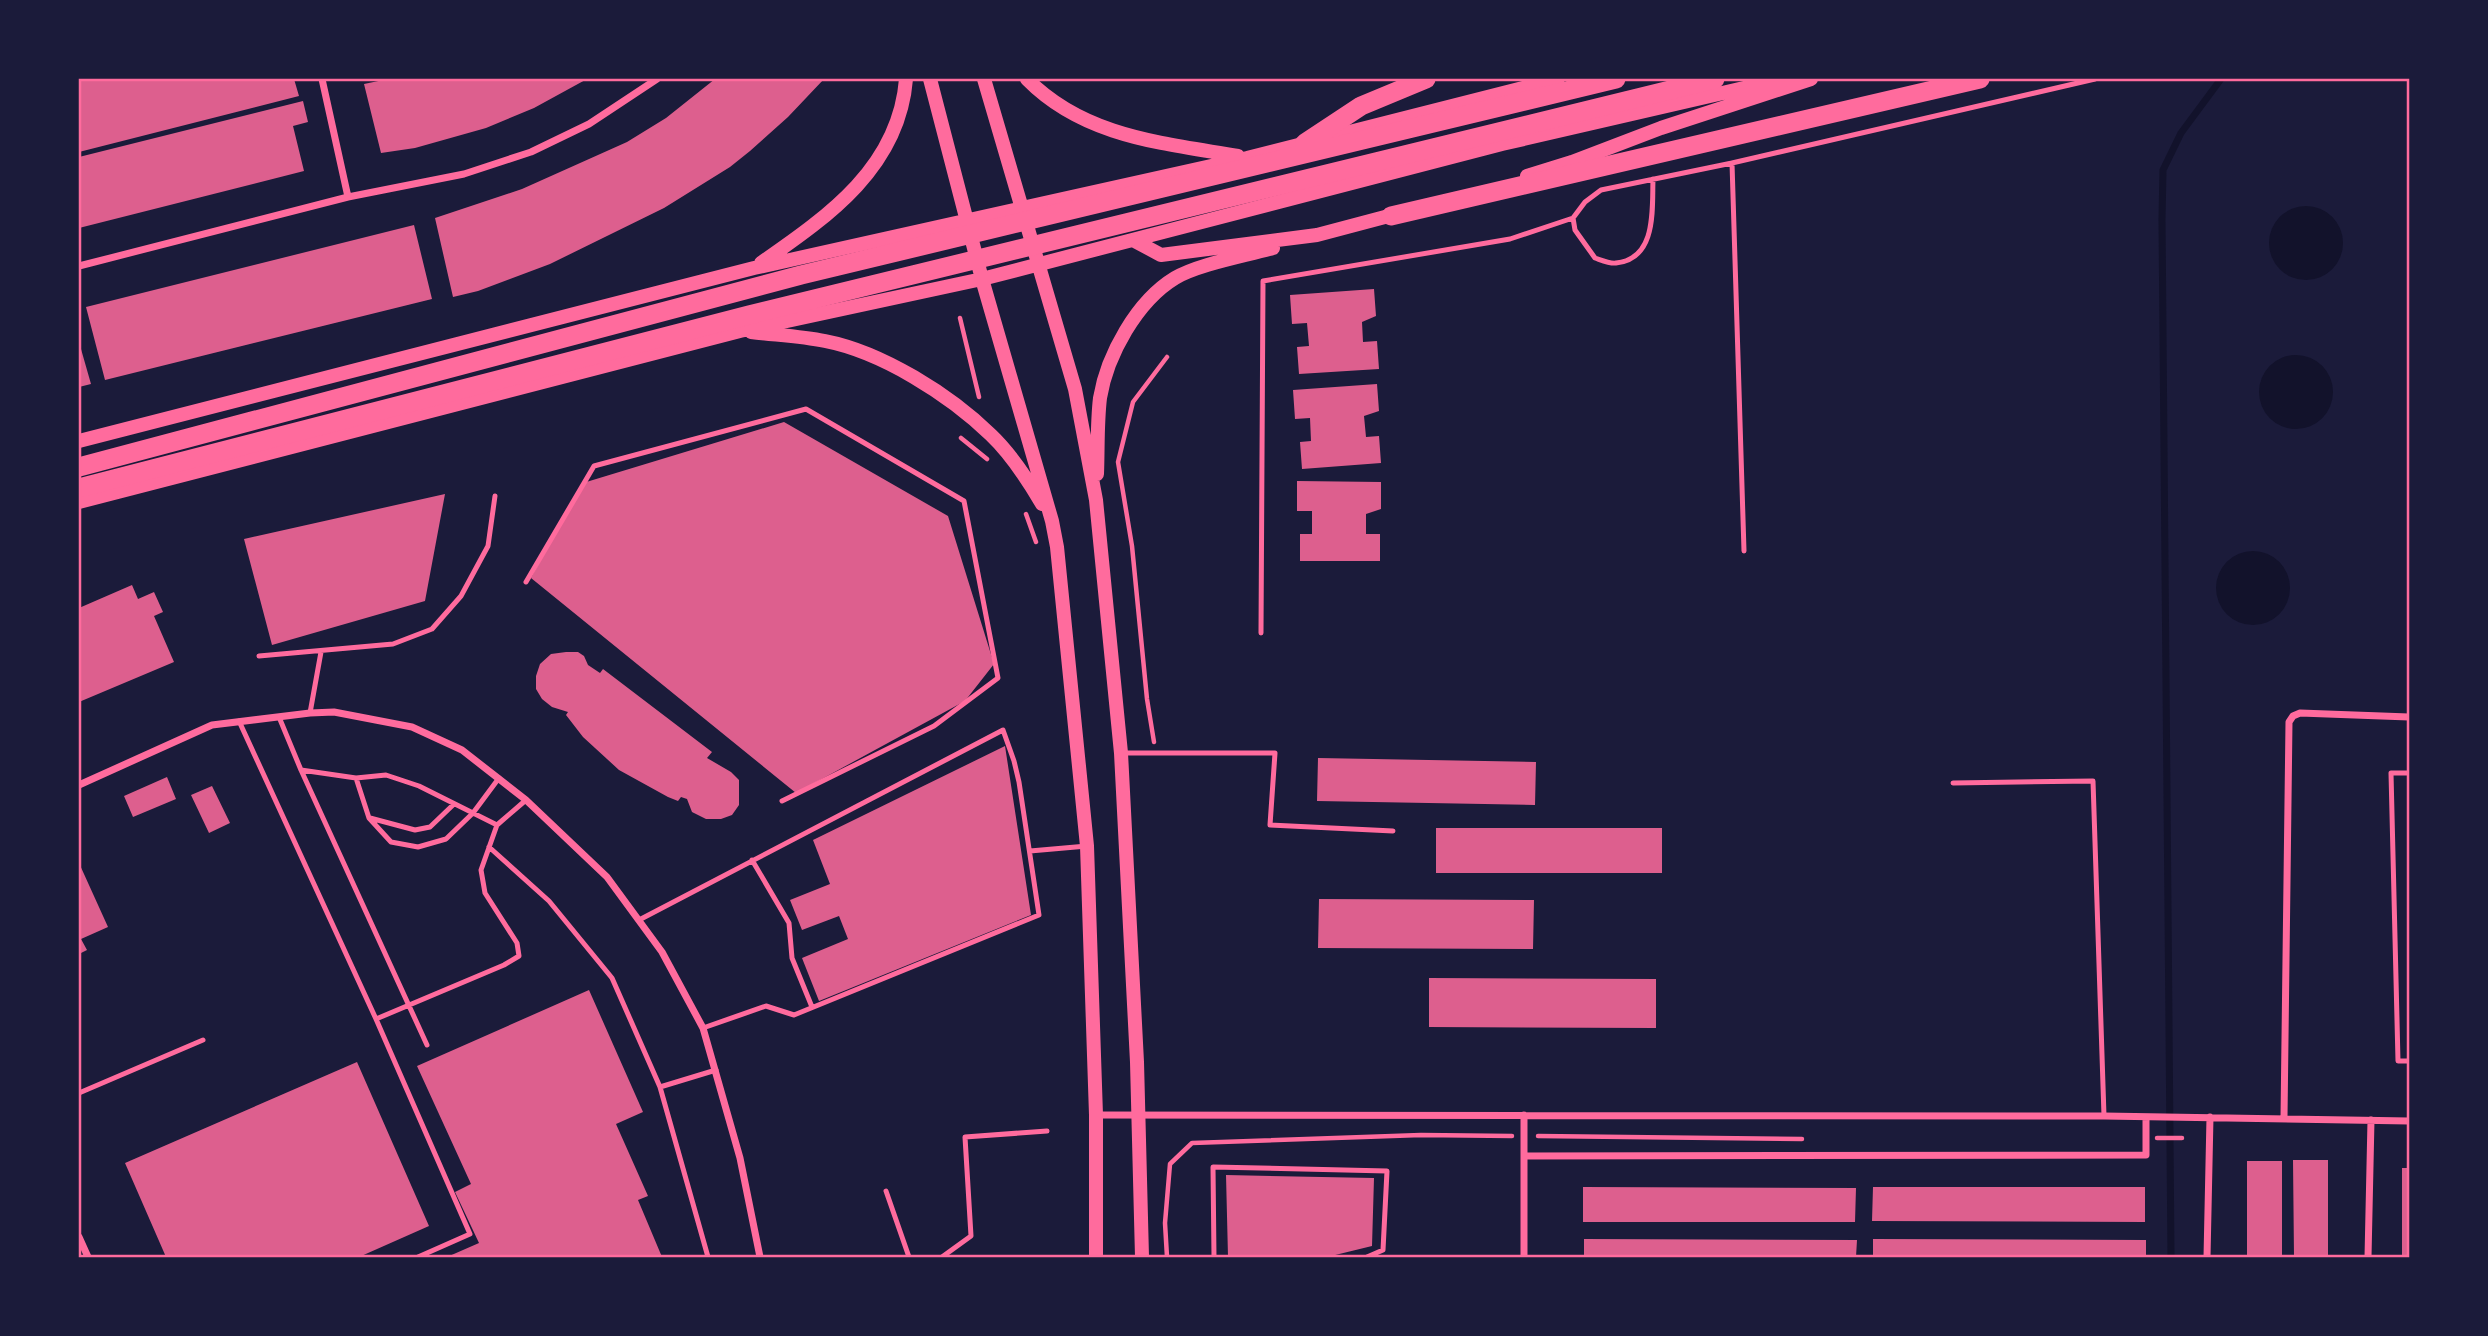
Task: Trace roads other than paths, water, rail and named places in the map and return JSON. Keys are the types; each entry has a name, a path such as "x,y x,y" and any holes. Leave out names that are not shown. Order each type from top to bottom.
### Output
{"highway":[{"path":"1305,143 1361,106 1426,79"},
{"path":"79,467 801,275 1616,79"},
{"path":"79,488 749,315 1715,79"},
{"path":"1391,216 1980,79"}],"main road":[{"path":"754,268 822,220 853,192 877,159 895,127 906,79"},
{"path":"930,79 966,221 1052,521 1057,547 1087,846 1096,1115 1096,1257"},
{"path":"984,79 1074,389 1096,499 1121,753 1139,1115 1142,1257"},
{"path":"1027,79 1060,107 1087,122 1146,140 1247,158"},
{"path":"79,441 754,268 1247,158 1558,79"},
{"path":"79,502 740,331 982,279 1502,144 1783,79"},
{"path":"1096,499 1099,416 1104,382 1114,355 1143,307 1159,290 1177,277 1317,234 1391,216 1572,162 1661,128 1811,79"},
{"path":"1133,240 1161,255 1317,234"},
{"path":"740,331 826,341 861,351 899,368 970,416 993,437 1024,477 1052,521"}],"street":[{"path":"322,79 348,197"},
{"path":"79,266 348,197 464,174 531,152 589,124 657,79"},
{"path":"79,785 212,725 310,713 334,712 412,727 462,750 526,800 607,877 663,952 703,1028 740,1158 760,1257"},
{"path":"2284,1118 2289,722 2293,716 2300,713 2409,717"},
{"path":"1096,1115 2104,1116 2409,1121"},
{"path":"1524,1115 1524,1257"},
{"path":"1524,1156 2146,1156 2146,1117"},
{"path":"2207,1257 2210,1117"},
{"path":"2368,1257 2371,1120"},
{"path":"79,1237 88,1257"}],"lane":[{"path":"1261,633 1263,281 1510,239 1573,218 1585,202 1601,190 1732,163 2095,79"},
{"path":"1732,163 1744,551"},
{"path":"1573,218 1579,237 1595,258 1616,264 1634,257 1645,246 1652,223 1653,180"},
{"path":"526,582 594,466 806,409 964,501 998,678 934,726 782,802"},
{"path":"258,656 393,644 432,629 461,596 488,546 495,496"},
{"path":"310,713 321,652"},
{"path":"279,716 427,1045"},
{"path":"239,721 376,1019 470,1234 418,1257"},
{"path":"639,920 1003,730 1014,761 1039,915 793,1015 765,1006 703,1028"},
{"path":"1121,753 1275,753 1270,825 1393,831"},
{"path":"301,770 356,778 386,775 419,786 497,825"},
{"path":"2409,773 2391,774 2398,1061 2409,1061"},
{"path":"356,778 369,818 391,842 418,847 446,839 473,813 499,778"},
{"path":"1953,783 2093,781 2104,1116"},
{"path":"376,1019 504,965 519,956 517,943 485,893 481,870 497,825 526,800"},
{"path":"369,818 415,830 430,827 454,804"},
{"path":"1030,850 1087,846"},
{"path":"489,847 549,901 612,978 660,1087 708,1257"},
{"path":"752,860 789,923 792,958 812,1007"},
{"path":"79,1093 203,1040"},
{"path":"660,1087 716,1070"},
{"path":"942,1257 971,1236 965,1137 1048,1132"},
{"path":"1214,1257 1213,1167 1387,1171 1383,1250 1367,1257"},
{"path":"886,1191 909,1257"}],"waterway":[{"path":"2171,1257 2163,170 2181,133 2221,79"}]}
